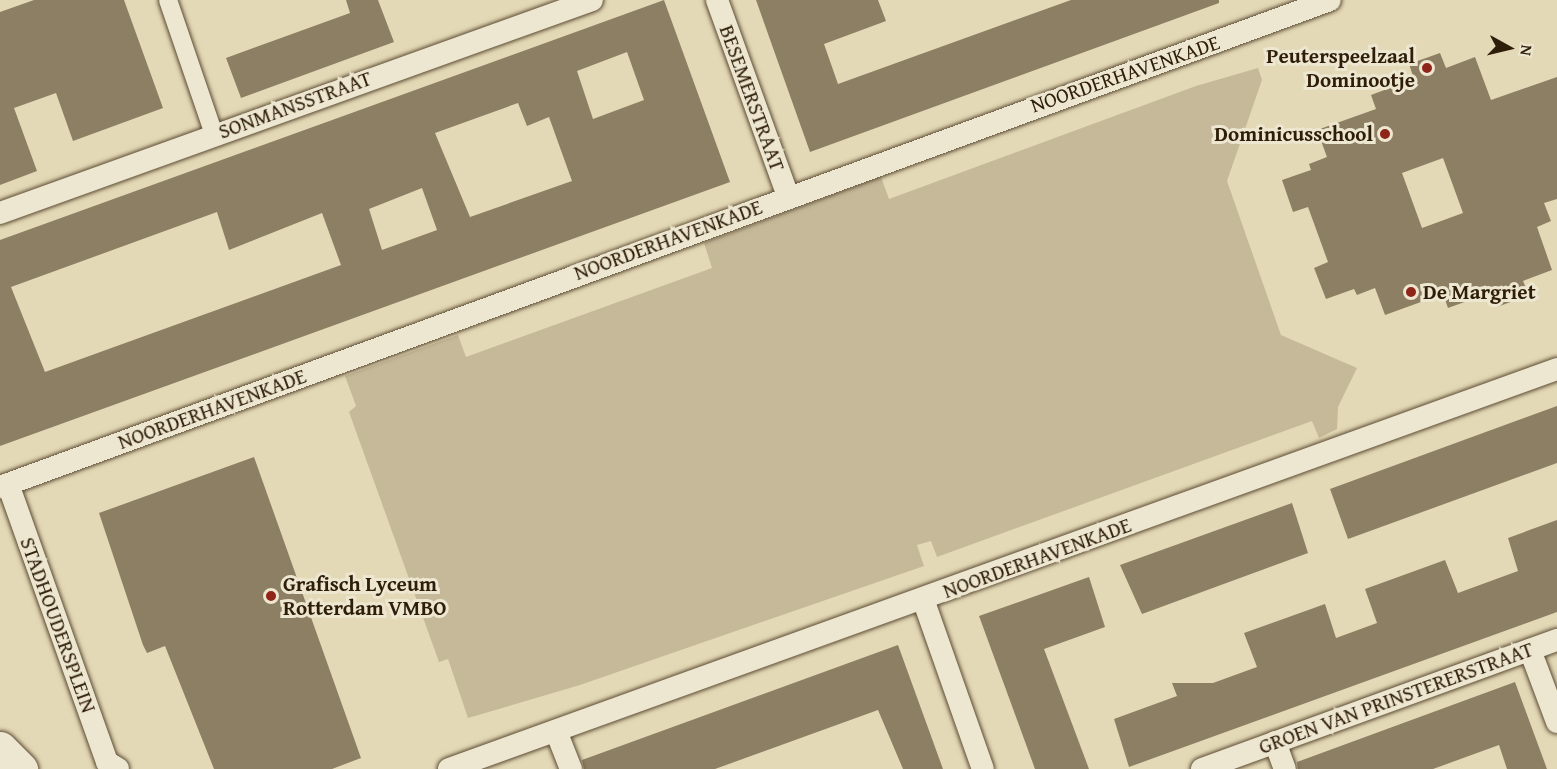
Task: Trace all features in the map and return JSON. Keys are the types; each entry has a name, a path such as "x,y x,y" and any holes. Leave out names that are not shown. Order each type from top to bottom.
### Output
{"main road":[{"path":"0,748 21,769"}],"street":[{"path":"168,0 214,134"},
{"name":"SONMANSSTRAAT","path":"0,213 214,134 592,0"},
{"name":"BESEMERSTRAAT","path":"717,0 788,196"},
{"name":"NOORDERHAVENKADE","path":"4,485 788,196 1330,0"},
{"name":"NOORDERHAVENKADE","path":"449,769 1557,369"},
{"name":"STADHOUDERSPLEIN","path":"4,485 108,767"},
{"path":"923,599 983,769"},
{"name":"GROEN VAN PRINSTERERSTRAAT","path":"1202,769 1557,640"},
{"path":"1530,650 1557,722"},
{"path":"556,731 571,769"},
{"path":"1275,742 1286,769"}],"shaded area":[{"path":"1258,68 1262,80 1227,181 1281,335 1357,368 1338,407 1337,429 1319,438 1312,421 937,557 931,541 917,545 924,566 580,685 468,718 448,659 439,662 349,412 356,406 345,376 458,335 466,357 712,268 704,243 881,177 889,199 1196,86"}],"building":[{"path":"34,0 124,0 163,108 73,141 56,93 14,108 37,171 0,185 0,12"},
{"path":"346,0 378,0 394,42 241,98 226,58 350,13"},
{"path":"664,0 730,182 0,446 0,240","holes":["627,52 644,100 593,119 577,71","518,103 527,126 549,117 572,181 470,217 435,133","422,188 437,230 382,250 369,209","217,212 229,250 322,213 341,265 45,372 11,287"]},
{"path":"756,0 878,0 886,21 824,44 838,84 1071,0 1219,0 1219,3 810,152"},
{"path":"1440,53 1446,68 1475,57 1491,100 1557,77 1557,199 1544,203 1551,221 1537,227 1552,270 1523,281 1529,295 1497,307 1492,292 1448,308 1443,294 1385,315 1375,288 1357,295 1354,289 1326,299 1314,268 1328,262 1308,207 1293,212 1282,180 1311,170 1309,164 1327,157 1317,130 1376,109 1371,95 1414,79 1409,64","holes":["1443,158 1463,213 1422,228 1402,173"]},
{"path":"1557,406 1557,463 1348,539 1330,489"},
{"path":"254,457 361,758 332,769 214,769 165,646 147,653 143,645 99,513"},
{"path":"1292,503 1308,553 1142,614 1120,565"},
{"path":"1557,520 1557,612 1129,767 1114,719 1177,696 1172,683 1213,683 1257,667 1244,633 1325,604 1336,638 1377,623 1365,589 1445,560 1458,593 1518,571 1508,538"},
{"path":"1089,577 1105,627 1044,649 1089,769 1035,769 979,616"},
{"path":"898,645 943,769 903,769 878,710 715,769 584,769 582,760"},
{"path":"1515,682 1547,769 1507,769 1499,745 1433,769 1298,769 1297,762"}],"place":[{"name":"Peuterspeelzaal Dominootje","path":"1427,68"},
{"name":"Dominicusschool","path":"1385,134"},
{"name":"De Margriet","path":"1411,292"},
{"name":"Grafisch Lyceum Rotterdam VMBO","path":"271,596"}]}
